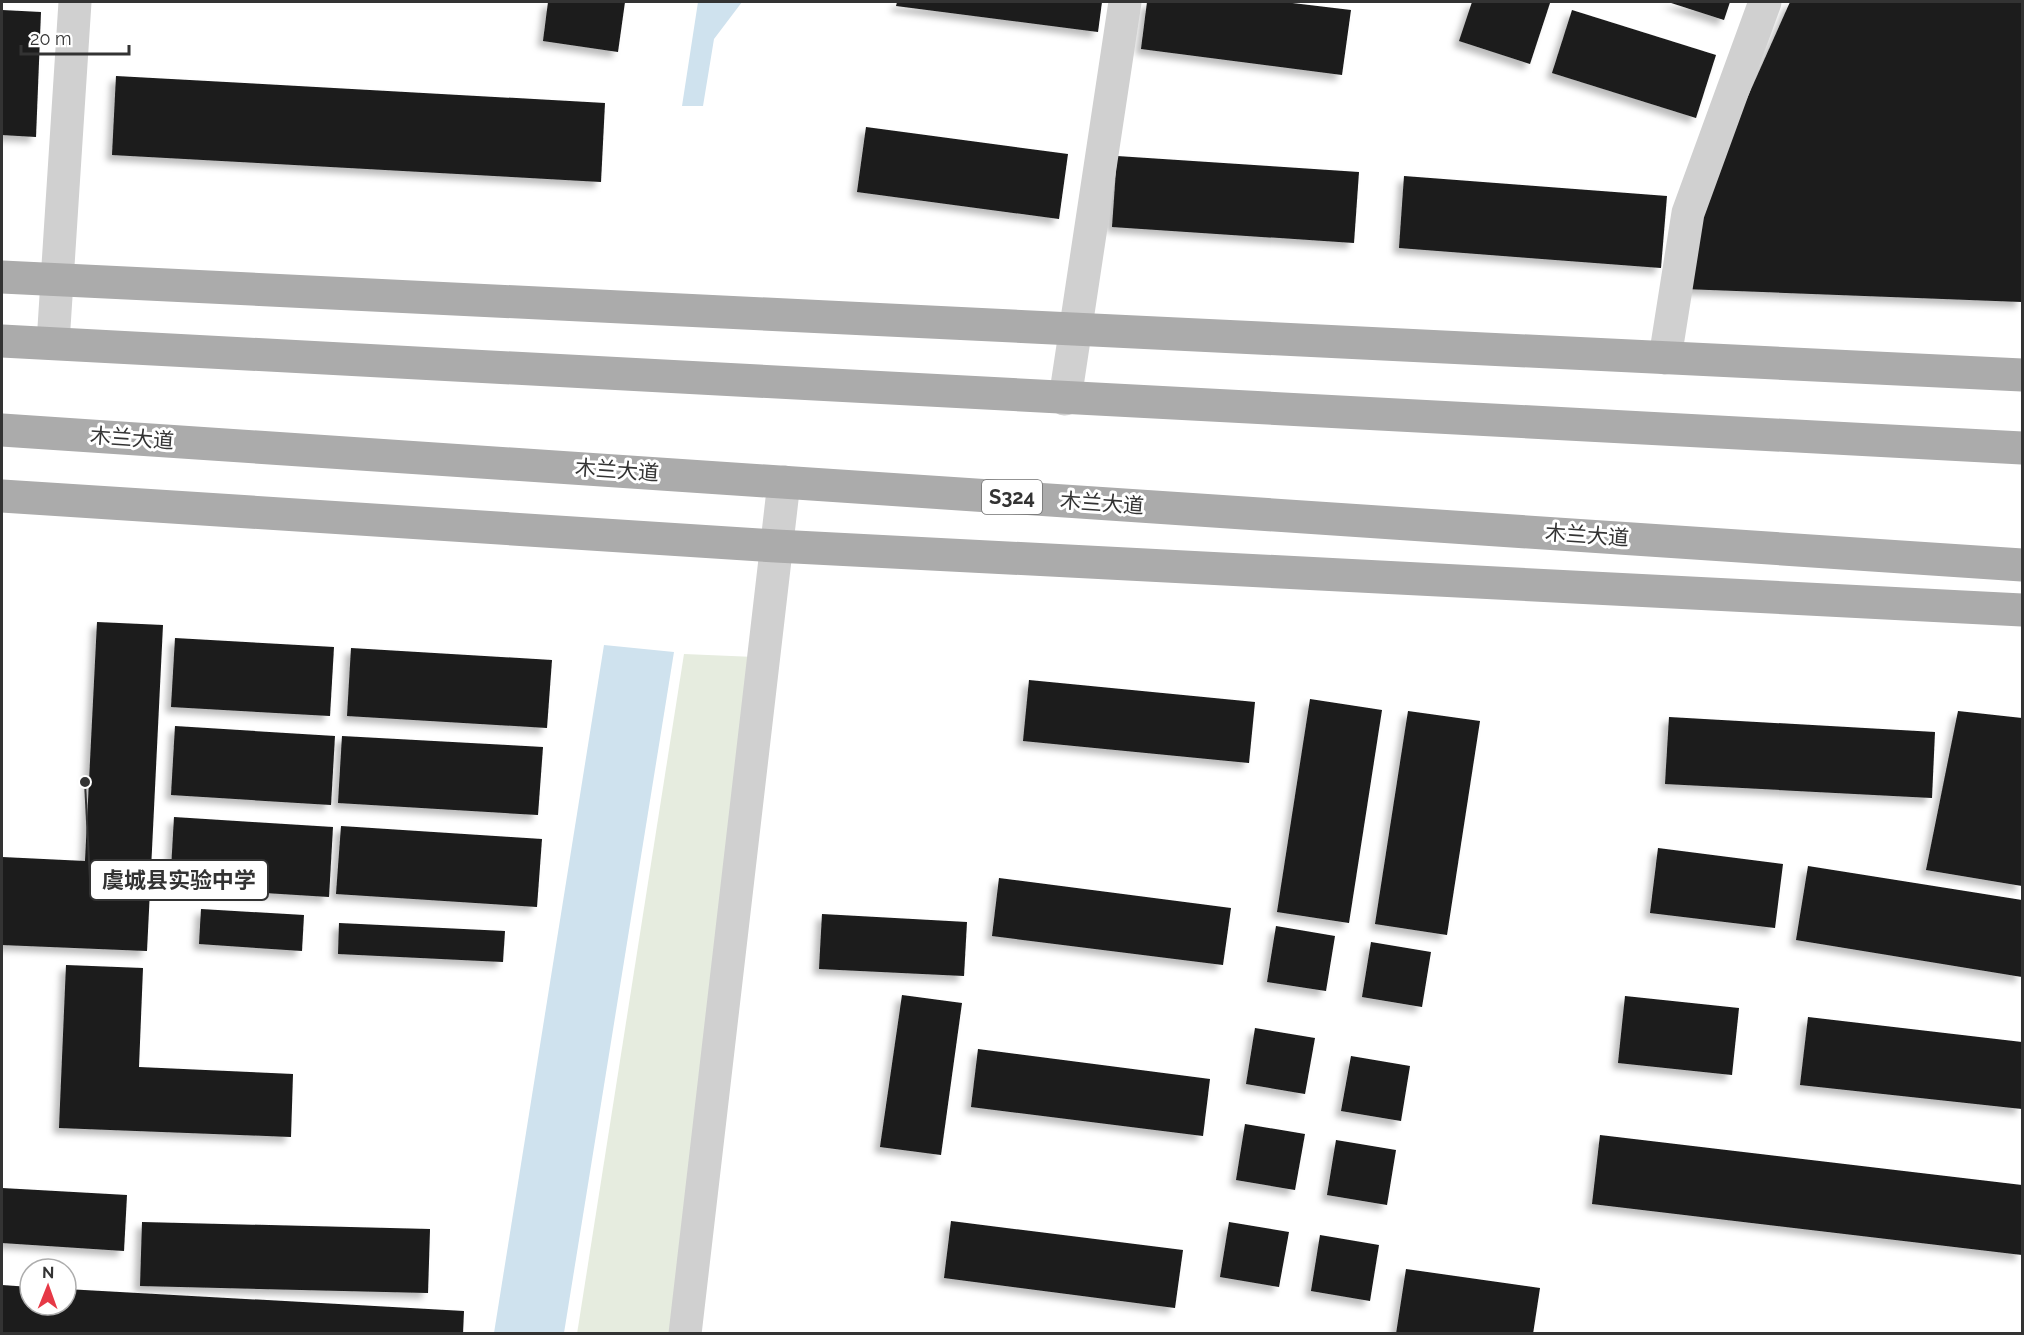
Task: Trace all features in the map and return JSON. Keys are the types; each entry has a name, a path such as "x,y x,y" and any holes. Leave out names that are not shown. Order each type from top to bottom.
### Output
{"main road":[{"path":"2,277 2022,375"},
{"path":"2,342 1065,399 1658,427 2022,448"},
{"name":"木兰大道","path":"2,430 2022,564"},
{"path":"2,496 776,546 2022,610"}],"street":[{"path":"53,343 75,2"},
{"path":"1065,399 1125,2"},
{"path":"1665,358 1688,213 1765,2"},
{"path":"685,1334 784,482"}],"shaded area":[{"path":"684,654 755,657 672,1333 577,1334"}],"water":[{"path":"698,2 742,2 714,39 703,106 682,106"},
{"path":"604,645 674,652 564,1333 494,1333"}],"building":[{"path":"548,2 625,2 618,52 543,41"},
{"path":"897,2 1102,2 1098,32 896,6"},
{"path":"1147,2 1284,2 1351,10 1342,75 1141,49"},
{"path":"1472,2 1550,3 1530,64 1459,41"},
{"path":"1668,2 1730,2 1724,20"},
{"path":"1790,2 2022,2 2022,302 1684,289 1695,215"},
{"path":"2,10 41,12 36,137 2,135"},
{"path":"1572,10 1716,55 1696,118 1552,73"},
{"path":"116,76 605,103 601,182 112,155"},
{"path":"866,127 1068,154 1059,219 857,192"},
{"path":"1117,156 1359,172 1354,243 1112,227"},
{"path":"1404,176 1667,196 1661,268 1399,248"},
{"path":"97,622 163,625 147,951 2,945 2,857 85,861"},
{"path":"175,638 334,647 330,716 171,707"},
{"path":"351,648 552,660 547,728 347,716"},
{"path":"1029,680 1255,702 1249,763 1023,741"},
{"path":"1310,699 1382,710 1349,923 1277,912"},
{"path":"1408,711 1480,721 1447,935 1375,924"},
{"path":"1958,711 2022,718 2022,886 1926,870"},
{"path":"1669,717 1935,732 1932,798 1665,784"},
{"path":"175,726 335,736 331,805 171,795"},
{"path":"342,736 543,747 538,815 338,803"},
{"path":"174,817 333,827 329,897 170,887"},
{"path":"341,826 542,839 537,907 336,894"},
{"path":"1658,848 1783,864 1775,928 1650,913"},
{"path":"1808,866 2022,900 2022,977 1796,940"},
{"path":"999,878 1231,908 1223,965 992,936"},
{"path":"201,909 304,915 302,951 199,944"},
{"path":"822,914 967,922 964,976 819,969"},
{"path":"339,923 505,931 503,962 338,954"},
{"path":"1276,926 1335,936 1326,991 1267,982"},
{"path":"1371,942 1431,952 1422,1007 1362,997"},
{"path":"66,965 143,968 139,1067 293,1074 291,1137 59,1128"},
{"path":"902,995 962,1003 941,1155 880,1147"},
{"path":"1625,996 1739,1008 1732,1075 1618,1063"},
{"path":"1808,1017 2022,1042 2022,1109 1800,1085"},
{"path":"1255,1028 1315,1038 1305,1094 1246,1084"},
{"path":"978,1049 1210,1079 1203,1136 971,1107"},
{"path":"1351,1056 1410,1066 1401,1121 1341,1111"},
{"path":"1245,1124 1305,1134 1295,1190 1236,1180"},
{"path":"1600,1135 2022,1185 2022,1255 1592,1204"},
{"path":"1336,1140 1396,1150 1387,1205 1327,1195"},
{"path":"2,1188 127,1195 124,1251 2,1243"},
{"path":"951,1221 1183,1250 1175,1308 944,1278"},
{"path":"142,1222 430,1229 428,1293 140,1286"},
{"path":"1229,1222 1289,1232 1279,1287 1220,1277"},
{"path":"1320,1235 1379,1245 1370,1301 1311,1291"},
{"path":"1406,1269 1540,1288 1533,1334 1396,1334"},
{"path":"2,1285 18,1286 18,1317 78,1317 78,1290 464,1311 463,1334 2,1334"}],"place":[{"name":"虞城县实验中学","path":"85,782"}]}
